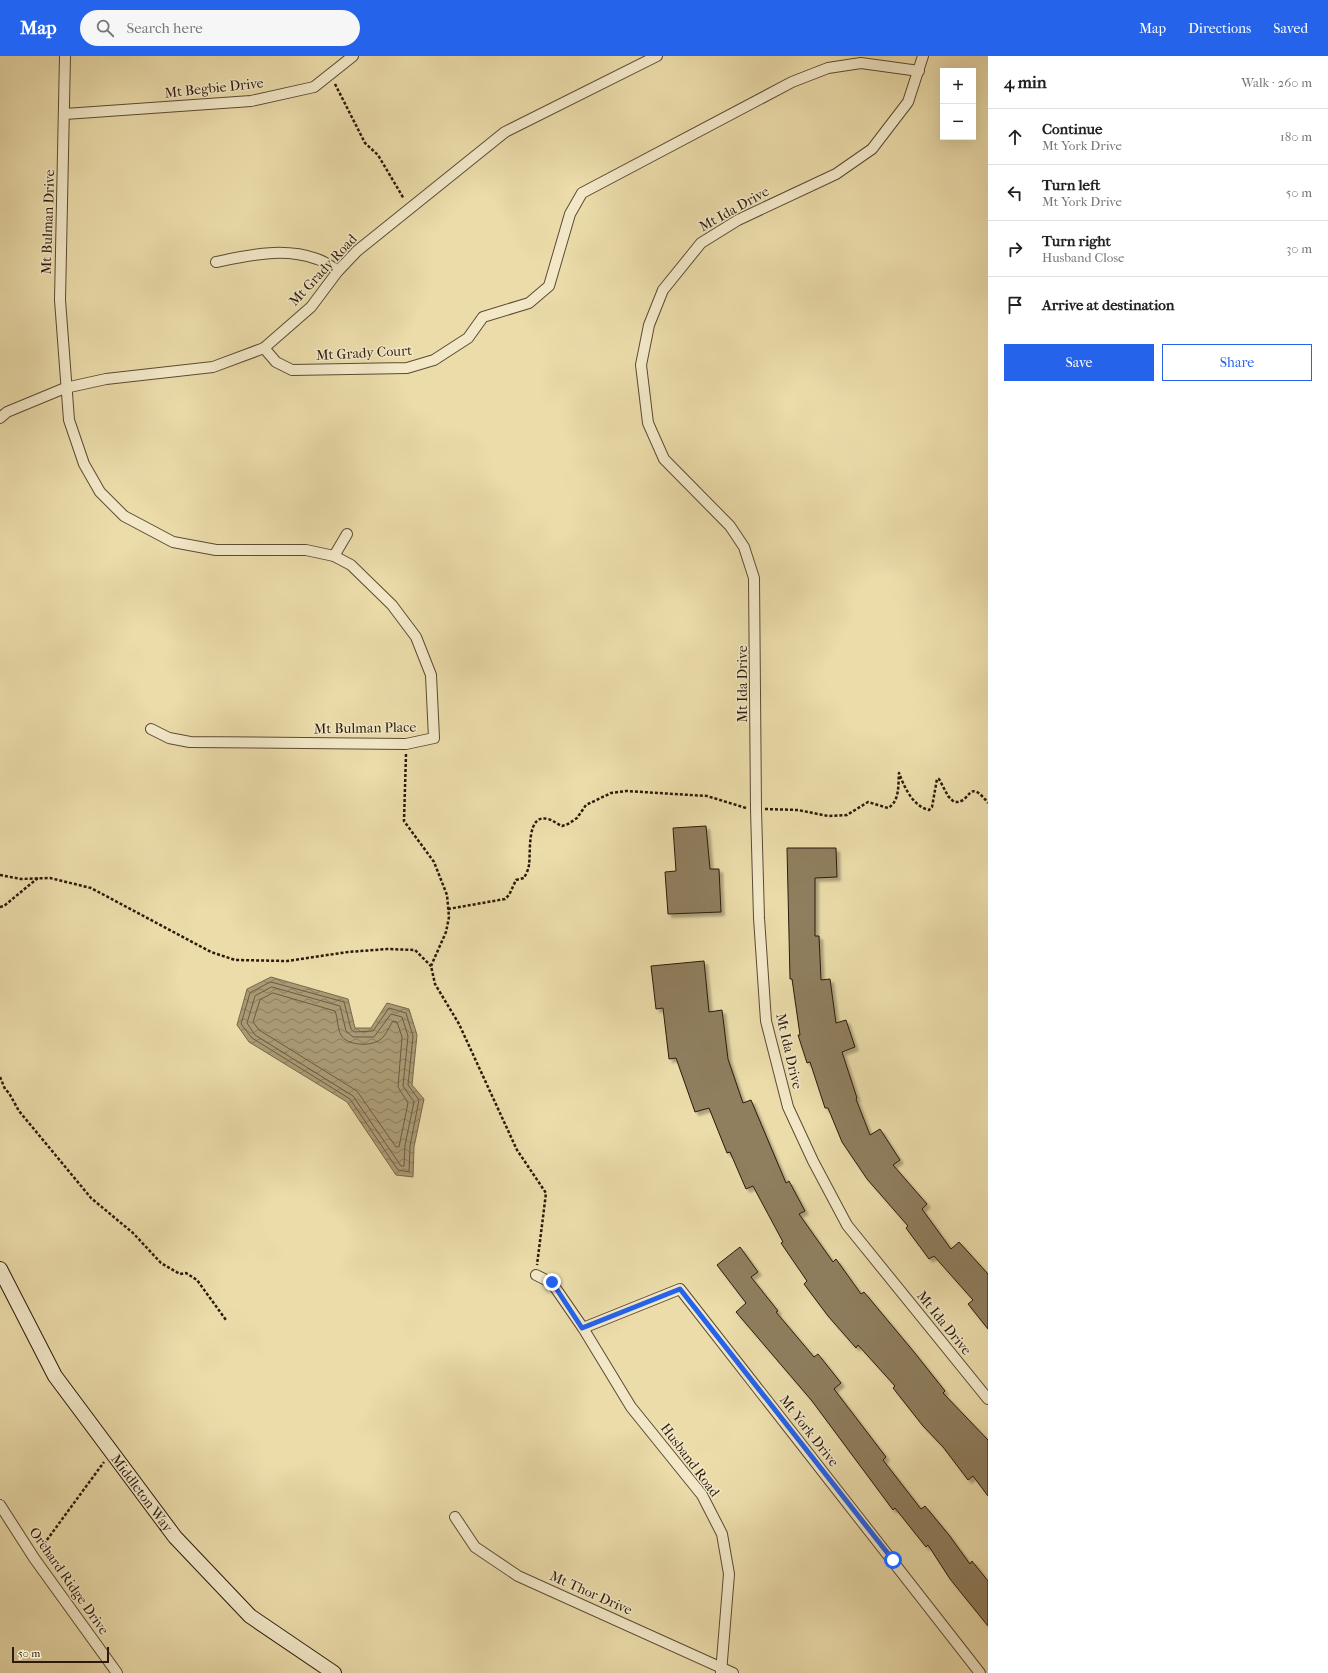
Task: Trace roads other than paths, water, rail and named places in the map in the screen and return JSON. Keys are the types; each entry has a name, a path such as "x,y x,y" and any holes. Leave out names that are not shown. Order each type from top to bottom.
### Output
{"street":[{"name":"Mt Bulman Drive","path":"65,56 60,300 65,388"},
{"name":"Mt Begbie Drive","path":"65,114 251,101 314,87 353,56"},
{"name":"Mt Grady Road","path":"0,418 7,412 65,388 106,379 213,367 264,348 311,307 338,271 357,251 505,132 658,56"},
{"name":"Mt Ida Drive","path":"923,56 908,102 872,149 836,174 738,220 701,243 663,290 649,325 641,365 648,424 664,459 730,526 744,547 754,578 756,809 759,918 766,1021 788,1107 813,1161 847,1225 988,1398"},
{"name":"Mt Grady Court","path":"264,348 276,362 292,370 407,368 434,360 468,338 483,317 529,303 549,286 570,214 582,193 792,82 828,68 861,63 919,71"},
{"path":"216,262 263,253 294,253 318,259 338,271"},
{"name":"Mt Bulman Place","path":"65,388 69,420 84,464 100,492 124,516 173,542 216,550 306,550 334,556 351,565 392,605 416,638 431,675 434,738 406,744 190,742 169,738 151,729"},
{"path":"334,556 347,534"},
{"name":"Middleton Way","path":"0,1269 55,1376 175,1537 250,1616 334,1673"},
{"name":"Husband Road","path":"536,1274 552,1282 631,1408 702,1495 722,1534 729,1574 721,1670"},
{"name":"Mt York Drive","path":"582,1328 680,1289 980,1673"},
{"name":"Orchard Ridge Drive","path":"0,1505 34,1558 117,1673"},
{"name":"Mt Thor Drive","path":"455,1517 475,1547 518,1576 721,1670 733,1673"}],"water":[{"path":"271,977 348,999 355,1028 371,1028 387,1003 409,1009 417,1035 412,1085 424,1099 414,1147 413,1177 396,1175 347,1102 249,1042 237,1025 247,989"}]}
